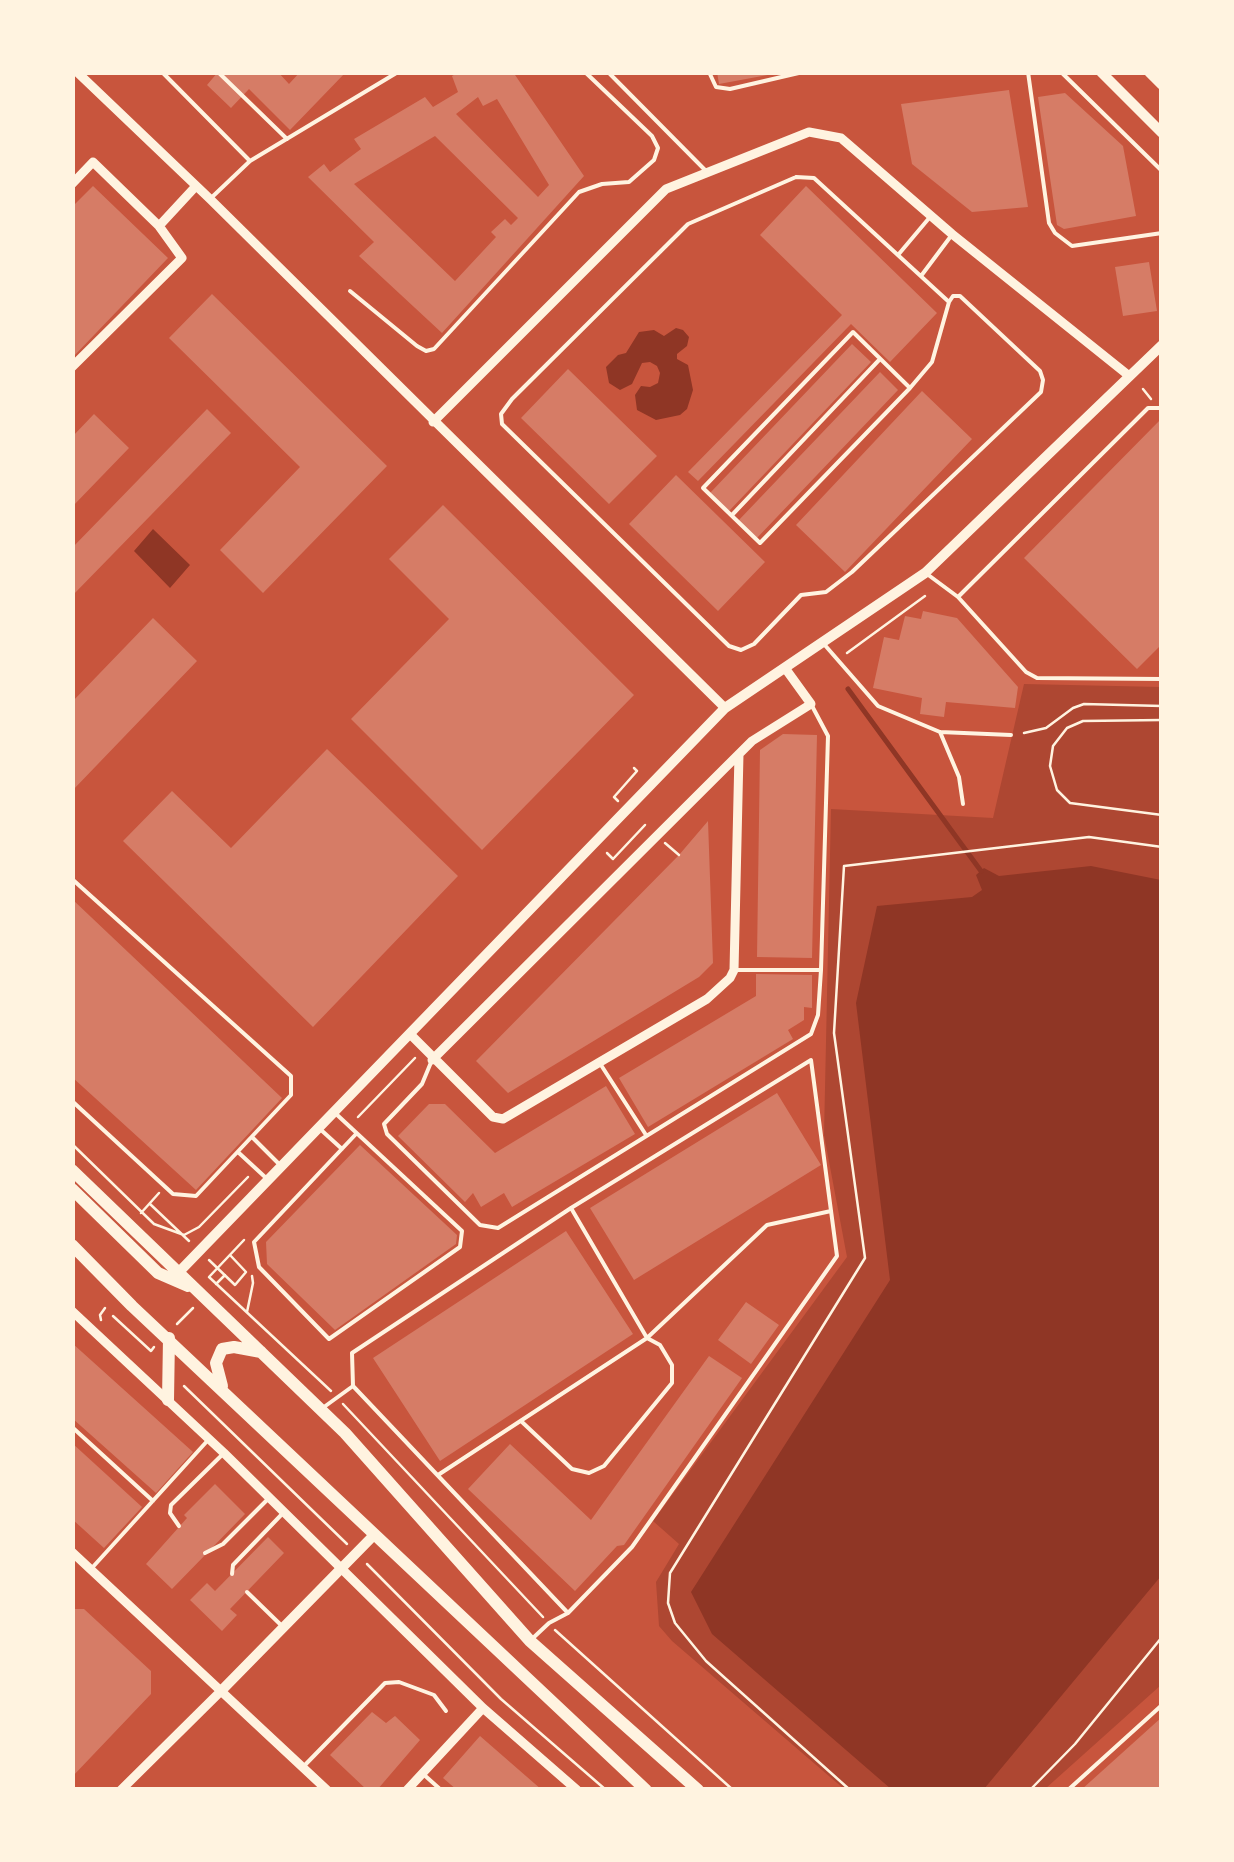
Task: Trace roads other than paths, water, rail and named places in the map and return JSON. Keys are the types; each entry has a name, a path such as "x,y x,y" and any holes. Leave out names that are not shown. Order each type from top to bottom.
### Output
{"main road":[{"path":"72,1170 204,1293 321,1410 530,1641 698,1790"},
{"path":"72,1190 158,1273 204,1293"},
{"path":"72,1246 646,1790"},
{"path":"168,1400 169,1334"},
{"path":"225,1392 216,1372 220,1352 234,1346 264,1353"}],"street":[{"path":"77,72 725,708"},
{"path":"1100,72 1162,133"},
{"path":"1148,72 1162,85"},
{"path":"433,422 666,189 809,132 840,138 1128,376"},
{"path":"72,184 92,162 159,226 182,258 72,367"},
{"path":"159,226 196,186"},
{"path":"179,1272 725,708 925,572 1162,344"},
{"path":"432,1060 752,741 811,704 785,668"},
{"path":"410,1034 493,1118 503,1120 708,999 734,970 739,754"},
{"path":"72,1312 209,1439 484,1708 577,1790"},
{"path":"121,1790 374,1535"},
{"path":"72,1552 326,1790"},
{"path":"406,1790 484,1708"}],"lane":[{"path":"162,72 250,161"},
{"path":"218,72 287,139"},
{"path":"210,199 250,161 398,72"},
{"path":"350,291 417,346 434,350 579,192 602,184 629,182 654,160 658,148 652,136 585,72"},
{"path":"608,72 707,172"},
{"path":"709,72 716,87 730,89 803,72"},
{"path":"1028,72 1049,223 1055,233 1072,246 1162,233"},
{"path":"1061,72 1162,170"},
{"path":"910,388 853,332 703,488 760,543 910,388 932,362 953,296 960,296 1040,371 1041,392 852,572 826,592 801,595 754,644 741,650 728,646 502,424 501,414 512,398 688,224 703,214 796,176 814,178 949,302"},
{"path":"898,255 931,216"},
{"path":"921,276 952,234"},
{"path":"732,516 880,359"},
{"path":"958,597 1148,408 1162,408"},
{"path":"925,572 958,597 1026,672 1038,678 1162,679"},
{"path":"823,643 878,706 940,732 1010,735"},
{"path":"432,1060 422,1084 384,1124 387,1134 480,1225 498,1228 811,1034 818,1015 821,970 828,736 811,704"},
{"path":"940,732 958,777 963,804"},
{"path":"72,879 291,1076 292,1095 196,1196 174,1194 72,1101"},
{"path":"734,970 821,970"},
{"path":"530,1641 548,1624 568,1614 632,1547 838,1256 811,1060 571,1208 352,1353 352,1386 568,1614"},
{"path":"599,1061 646,1135"},
{"path":"334,1112 462,1231 460,1247 329,1339 259,1267 254,1242 356,1134"},
{"path":"319,1128 342,1150"},
{"path":"252,1137 281,1166"},
{"path":"238,1152 268,1180"},
{"path":"522,1422 572,1469 589,1474 604,1466 672,1383 672,1365 660,1345 647,1338 571,1208"},
{"path":"437,1476 647,1338 767,1225 831,1212"},
{"path":"321,1410 352,1386"},
{"path":"72,1426 153,1500"},
{"path":"91,1569 209,1439"},
{"path":"179,1526 170,1513 170,1505 224,1454"},
{"path":"205,1553 223,1544 270,1498"},
{"path":"232,1574 233,1564 284,1512"},
{"path":"247,1592 283,1627"},
{"path":"303,1767 386,1683 399,1682 434,1695 446,1712"},
{"path":"1068,1790 1162,1704"},
{"path":"422,1773 441,1790"}],"waterway":[{"path":"848,689 981,871"}]}
